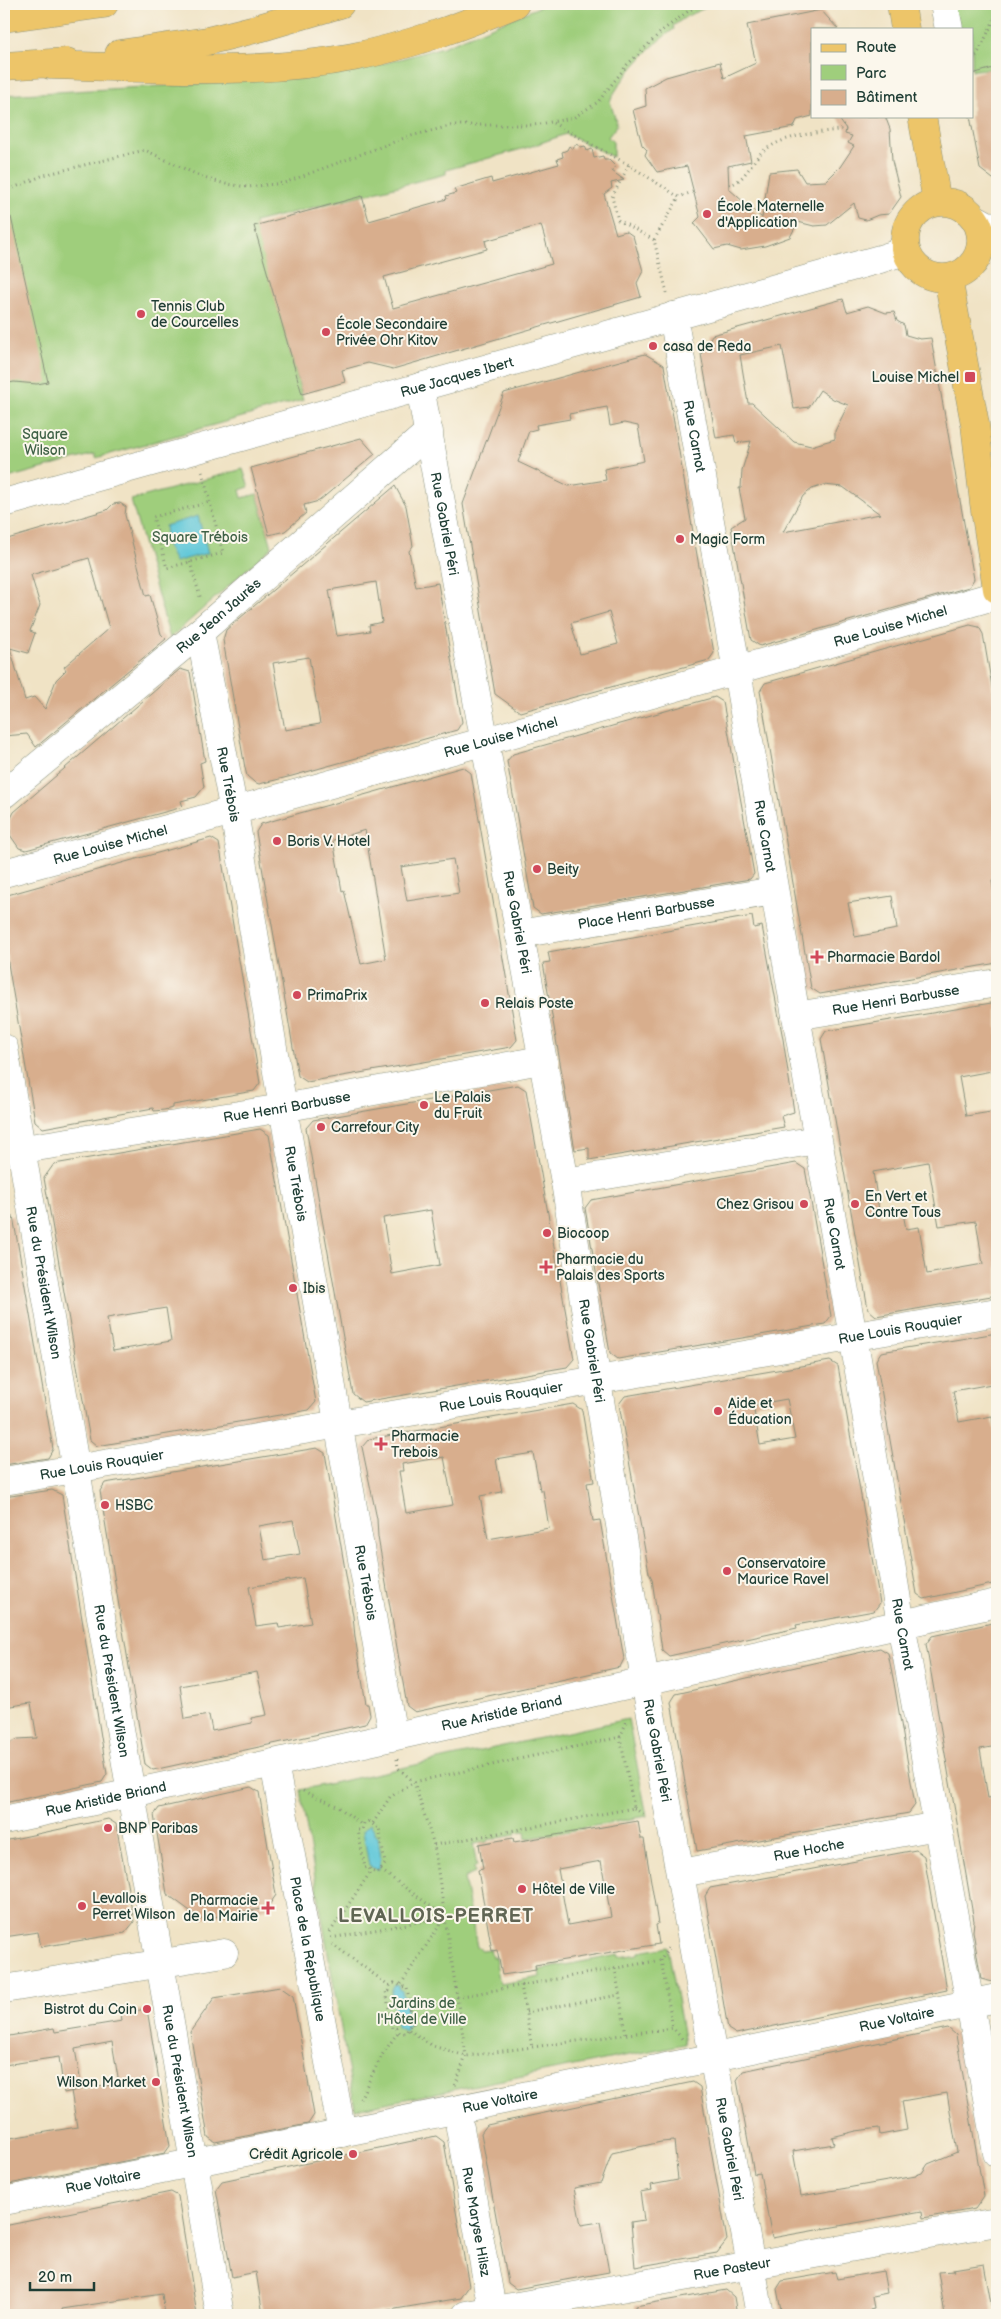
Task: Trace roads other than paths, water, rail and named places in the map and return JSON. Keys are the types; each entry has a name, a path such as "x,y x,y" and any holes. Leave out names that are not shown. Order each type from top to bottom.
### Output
{"main road":[{"path":"4,18 45,14 104,4"},
{"path":"50,65 207,41 340,4"},
{"path":"4,66 50,65 192,69 289,65 331,60 379,51 432,36 515,4"},
{"path":"901,4 906,28"},
{"path":"922,118 938,202"},
{"path":"938,202 956,204 987,223 981,234 978,255 970,267 948,278 935,277 920,270 910,258 905,243 907,229 913,216 925,206 938,202"},
{"path":"948,278 975,424 984,504 997,589"}],"street":[{"path":"944,4 949,28"},
{"name":"Rue Jacques Ibert","path":"4,503 420,388 671,306 880,259 899,252 905,243"},
{"name":"Rue Carnot","path":"671,306 737,671 901,1624 997,2153"},
{"name":"Rue Gabriel Péri","path":"420,388 486,740 519,934 565,1182 645,1682 760,2315"},
{"name":"Rue Jean Jaurès","path":"4,794 202,620 429,432"},
{"name":"Rue Louise Michel","path":"4,874 234,812 737,671 997,595"},
{"name":"Rue Trébois","path":"202,620 283,1108 393,1736"},
{"name":"Place Henri Barbusse","path":"519,934 774,891"},
{"name":"Rue Henri Barbusse","path":"796,1016 997,983"},
{"name":"Rue du Président Wilson","path":"4,1048 220,2315"},
{"name":"Rue Henri Barbusse","path":"36,1147 283,1108 535,1061"},
{"path":"565,1182 817,1140"},
{"name":"Rue Louis Rouquier","path":"4,1481 598,1382 997,1312"},
{"name":"Rue Aristide Briand","path":"4,1820 645,1682 997,1603"},
{"name":"Place de la République","path":"274,1763 342,2133"},
{"name":"Rue Hoche","path":"681,1873 937,1826"},
{"path":"4,1989 224,1953"},
{"name":"Rue Voltaire","path":"4,2201 714,2058 997,1998"},
{"name":"Rue Maryse Hilsz","path":"460,2128 493,2313"},
{"name":"Rue Pasteur","path":"466,2315 493,2313 997,2222"}],"water":[{"path":"198,516 208,553 175,562 167,546 165,526"},
{"path":"370,1824 379,1846 380,1865 378,1870 369,1866 363,1831"},
{"path":"395,1985 399,1986 400,1990 402,1990 409,2024 405,2031 397,2027 391,1992"}],"place":[{"name":"École Maternelle d'Application","path":"707,214"},
{"name":"Tennis Club de Courcelles","path":"141,314"},
{"name":"École Secondaire Privée Ohr Kitov","path":"326,332"},
{"name":"casa de Reda","path":"653,346"},
{"name":"Louise Michel","path":"970,377"},
{"name":"Magic Form","path":"680,539"},
{"name":"Boris V. Hotel","path":"277,841"},
{"name":"Beity","path":"537,869"},
{"name":"Pharmacie Bardol","path":"817,957"},
{"name":"PrimaPrix","path":"297,995"},
{"name":"Relais Poste","path":"485,1003"},
{"name":"Le Palais du Fruit","path":"424,1105"},
{"name":"Carrefour City","path":"321,1127"},
{"name":"Chez Grisou","path":"804,1204"},
{"name":"En Vert et Contre Tous","path":"855,1204"},
{"name":"Biocoop","path":"547,1233"},
{"name":"Pharmacie du Palais des Sports","path":"546,1267"},
{"name":"Ibis","path":"293,1288"},
{"name":"Aide et Éducation","path":"718,1411"},
{"name":"Pharmacie Trebois","path":"381,1444"},
{"name":"HSBC","path":"105,1505"},
{"name":"Conservatoire Maurice Ravel","path":"727,1571"},
{"name":"BNP Paribas","path":"108,1828"},
{"name":"Hôtel de Ville","path":"522,1889"},
{"name":"Levallois Perret Wilson","path":"82,1906"},
{"name":"Pharmacie de la Mairie","path":"268,1908"},
{"name":"Bistrot du Coin","path":"147,2009"},
{"name":"Wilson Market","path":"156,2082"},
{"name":"Crédit Agricole","path":"353,2154"}],"district":[{"name":"LEVALLOIS-PERRET","path":"436,1916"}],"park label":[{"name":"Square Wilson","path":"45,442"},
{"name":"Square Trébois","path":"200,537"},
{"name":"Jardins de l'Hôtel de Ville","path":"422,2012"}]}
